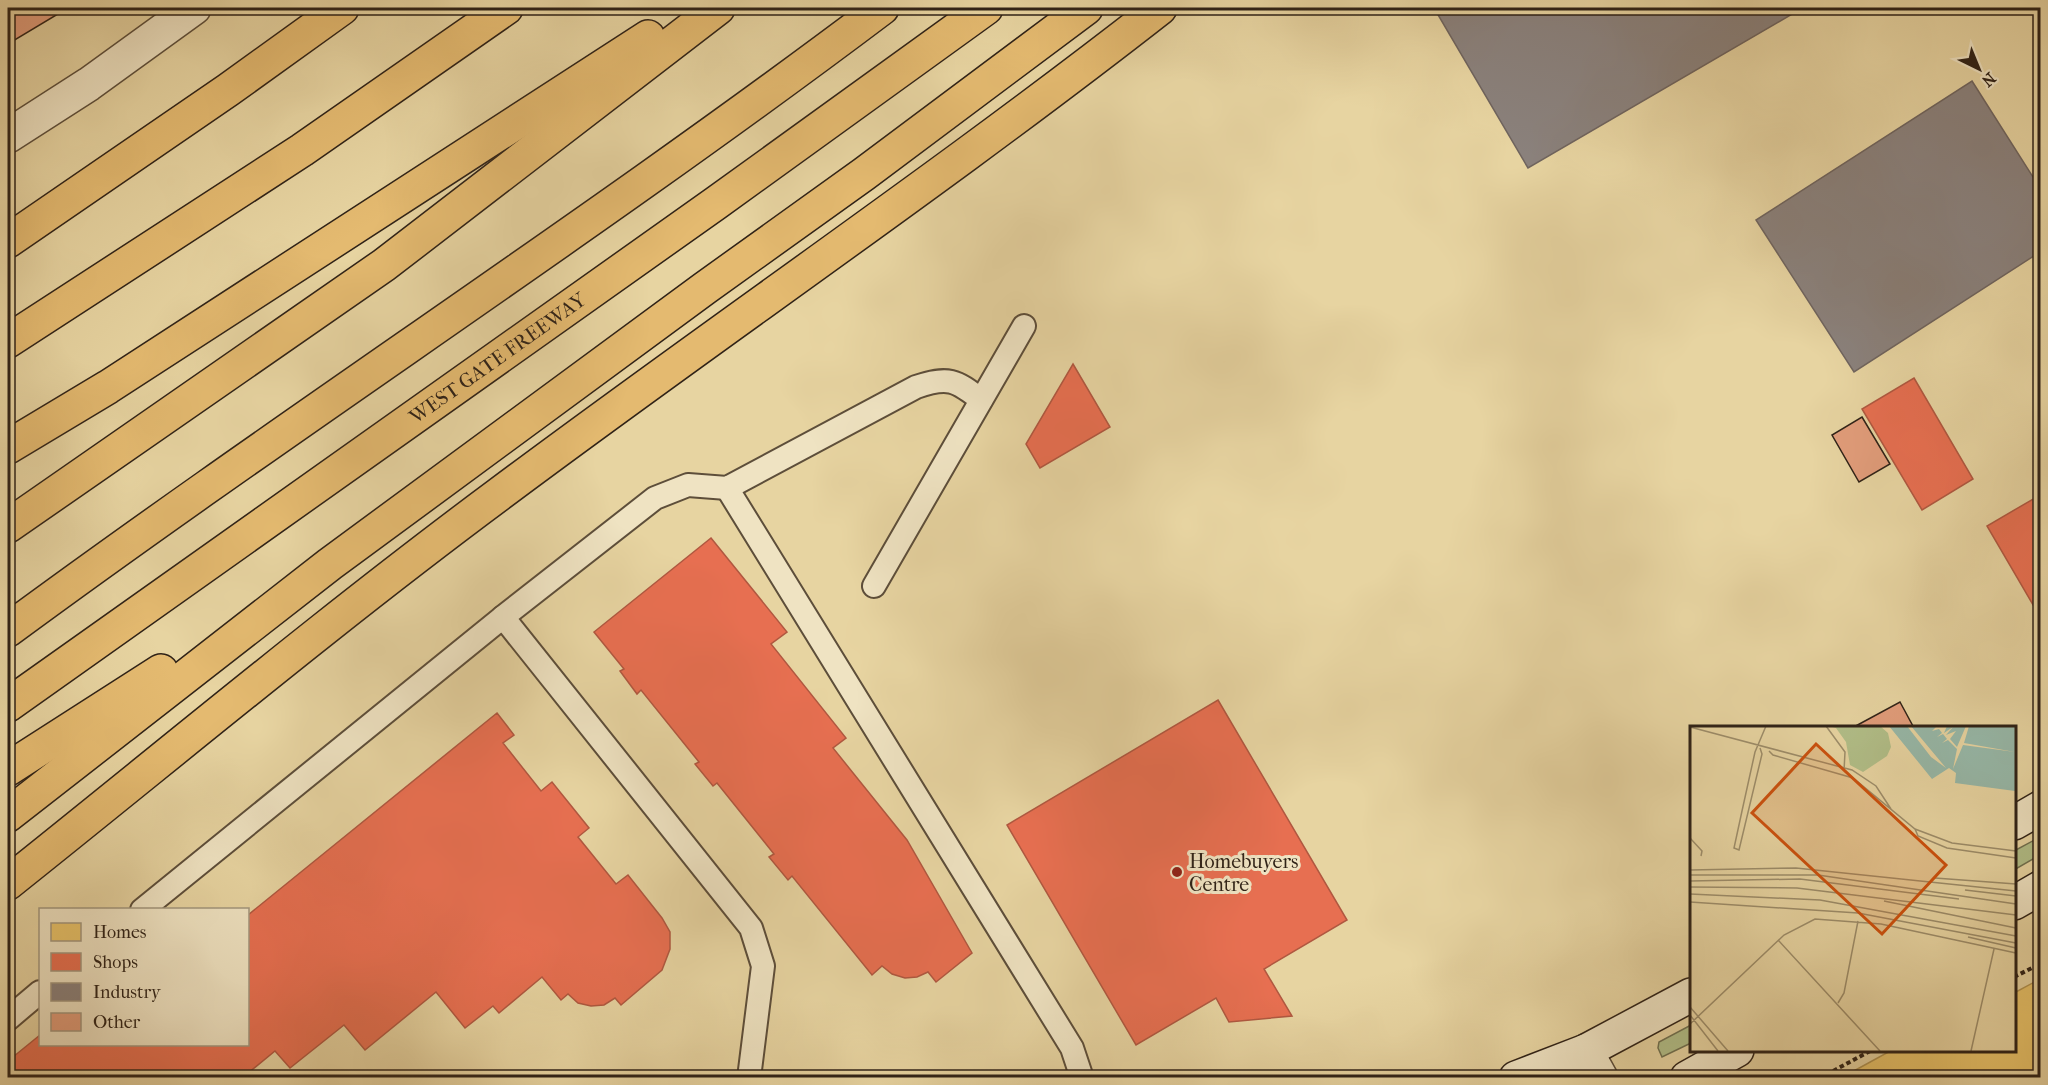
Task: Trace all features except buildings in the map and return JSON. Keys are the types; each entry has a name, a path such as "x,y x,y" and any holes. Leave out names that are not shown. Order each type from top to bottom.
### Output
{"highway":[{"path":"8,241 228,90 342,8"},
{"path":"302,150 474,8"},
{"path":"8,341 302,150 506,8"},
{"path":"8,447 108,387 693,8"},
{"path":"8,526 384,265 718,8"},
{"path":"8,630 351,385 610,206 882,8"},
{"name":"WEST GATE FREEWAY","path":"8,705 706,210 986,8"},
{"path":"8,815 330,564 864,174 1086,8"},
{"path":"8,883 332,623 494,497 672,365 963,158 1058,88 1160,8"},
{"path":"8,769 330,564"}],"main road":[{"path":"8,136 89,84 194,8"},
{"path":"2015,822 2040,808"},
{"path":"2015,902 2040,888"},
{"path":"1516,1077 1594,1064 1690,996"},
{"path":"1687,1077 1733,1052"}],"lane":[{"path":"874,586 1024,326"},
{"path":"143,908 503,617 655,498 688,485 727,488 916,387 932,382 950,381 962,385 981,400"},
{"path":"727,488 1072,1048 1082,1077"},
{"path":"503,617 751,928 763,966 749,1077"},
{"path":"8,1019 39,993"}],"path":[{"path":"2015,976 2040,963"},
{"path":"1820,1077 1868,1052"}],"green space":[{"path":"2040,837 2040,855 2015,869 2015,850"},
{"path":"1690,1026 1690,1043 1662,1057 1658,1048 1659,1042"}],"place":[{"name":"Homebuyers Centre","path":"1177,872"}]}
